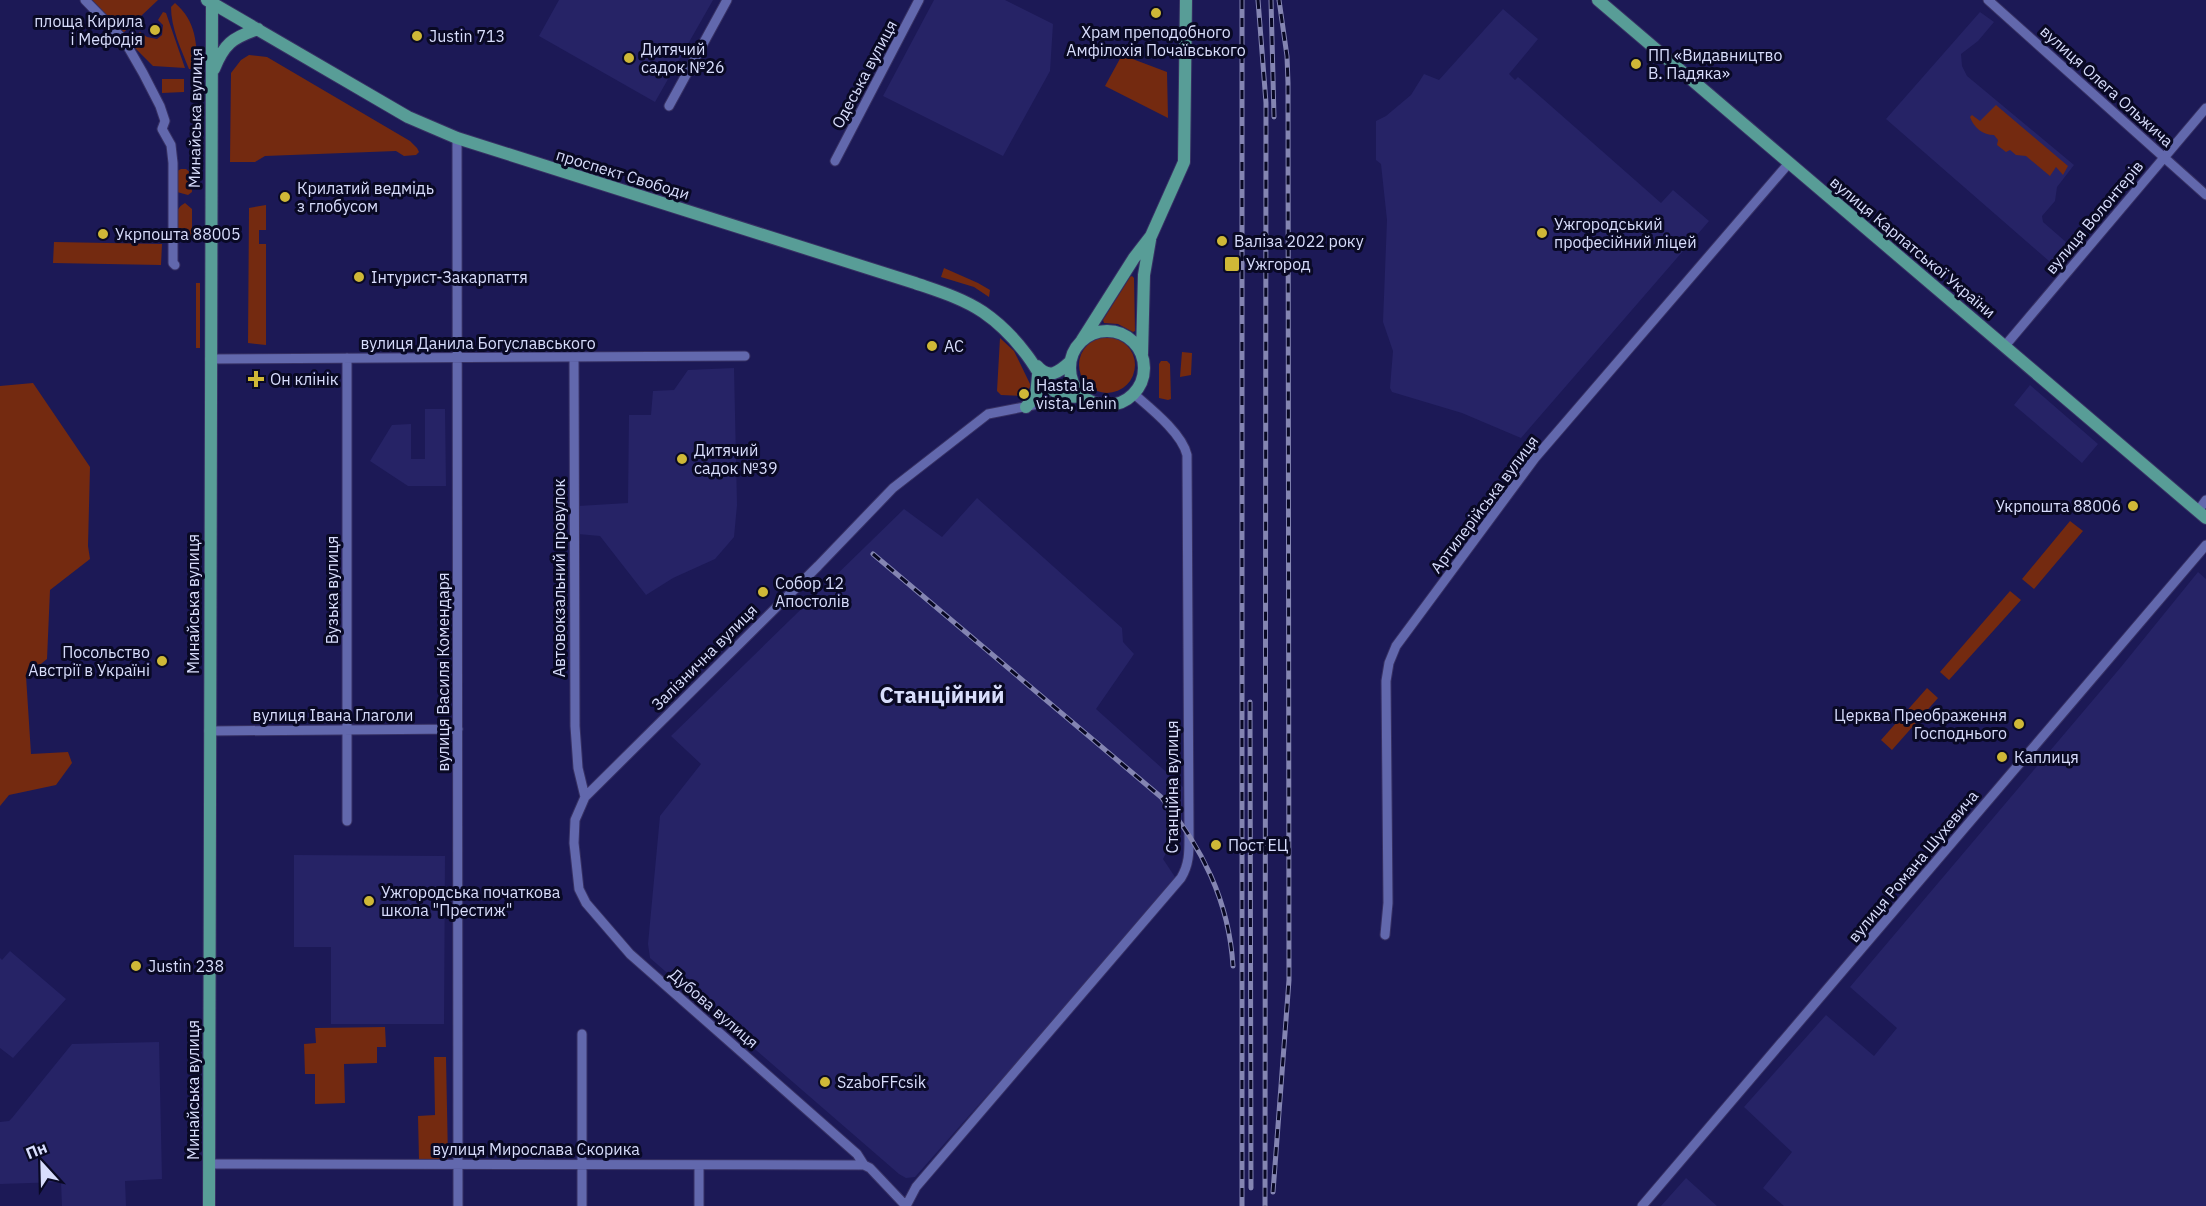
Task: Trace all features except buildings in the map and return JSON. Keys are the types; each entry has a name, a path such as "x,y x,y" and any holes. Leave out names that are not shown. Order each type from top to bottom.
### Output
{"main road":[{"path":"1150,236 1144,275 1143,380 1134,394 1125,400 1111,405 1096,403 1083,396 1074,384 1070,362 1074,350 1150,236 1167,202 1185,156 1185,0"},
{"name":"вулиця Карпатської України","path":"1598,0 2202,515"},
{"name":"проспект Свободи","path":"211,1 408,117 457,138 951,296 967,303 995,322 1043,372 1050,374 1060,371 1070,362"},
{"name":"Минайська вулиця","path":"209,1206 211,1"},
{"path":"211,75 222,51 230,42 258,29"},
{"path":"1082,340 1091,334 1111,330 1130,338 1142,354"},
{"name":"проспект Свободи","path":"1032,362 1038,375 1051,388 1069,398"},
{"path":"1026,407 1036,396 1038,375"},
{"name":"Залізнична вулиця","path":"1069,398 1083,396"}],"street":[{"path":"85,0 124,40 160,106 165,121 162,129 171,145 173,163 173,263 175,265"},
{"path":"669,106 727,0"},
{"name":"Одеська вулиця","path":"835,161 919,0"},
{"name":"вулиця Олега Ольжича","path":"1993,2 2206,195"},
{"name":"вулиця Волонтерів","path":"2004,347 2206,108"},
{"name":"вулиця Василя Комендаря","path":"457,138 458,1206"},
{"name":"Артилерійська вулиця","path":"1385,935 1388,903 1386,681 1389,663 1396,646 1535,458 1789,163"},
{"name":"вулиця Данила Богуславського","path":"210,359 745,356"},
{"name":"Автовокзальний провулок","path":"574,357 575,726 578,768 585,797"},
{"name":"Вузька вулиця","path":"347,358 347,821"},
{"name":"Станційна вулиця","path":"906,1206 916,1187 1181,878 1187,868 1189,858 1187,455 1182,443 1160,417 1134,394"},
{"name":"Залізнична вулиця","path":"585,797 893,488 988,414 1069,398"},
{"path":"2202,515 2206,501"},
{"name":"вулиця Романа Шухевича","path":"1642,1206 2206,545"},
{"name":"вулиця Івана Глаголи","path":"209,730 458,729"},
{"name":"Дубова вулиця","path":"585,797 575,820 574,843 579,889 586,903 630,954 857,1154 864,1165 870,1168 906,1206"},
{"path":"582,1034 582,1206"},
{"name":"вулиця Мирослава Скорика","path":"209,1164 864,1165"},
{"path":"699,1165 699,1206"}],"shaded area":[{"path":"90,0 158,0 122,34"},
{"name":"Дитячий садок №26","path":"559,0 713,0 655,102 539,36"},
{"path":"934,0 1005,0 1053,24 1050,71 1003,156 883,96"},
{"path":"175,3 187,17 194,33 197,69 189,69 177,38 171,7"},
{"name":"Ужгородський професійний ліцей","path":"1503,9 1538,39 1509,74 1515,80 1518,77 1661,203 1673,190 1709,221 1521,438 1462,413 1392,392 1390,388 1393,351 1383,322 1387,220 1381,164 1376,160 1376,121 1386,116 1411,95 1424,74 1439,80"},
{"path":"163,12 166,13 185,68 153,66 129,42 140,32 147,37 157,39 162,35 163,25 158,20"},
{"path":"1980,12 1994,22 1978,41 1961,54 1962,66 1967,76 2074,165 2057,187 2055,201 2042,216 2043,222 2074,249 2057,268 1886,119"},
{"path":"249,55 267,57 410,141 419,152 416,155 404,156 396,151 265,156 255,162 230,162 231,73 241,60"},
{"path":"1122,55 1167,72 1168,118 1105,86"},
{"path":"162,79 184,79 184,92 162,93"},
{"path":"1996,105 2068,166 2063,175 2056,167 2050,176 2026,156 2016,155 2010,150 2006,152 1997,145 1998,140 1994,135 1986,134 1976,128 1970,117 1972,115 1980,121"},
{"path":"186,169 191,173 192,192 188,195 177,192 177,171"},
{"path":"185,203 192,209 192,235 184,239 176,235 176,221 179,209"},
{"path":"266,205 266,230 259,230 259,244 266,244 266,345 248,343 249,208"},
{"path":"54,242 162,244 161,265 53,263"},
{"path":"944,268 990,290 989,297 974,287 941,277"},
{"path":"1132,276 1134,278 1135,331 1133,332 1118,324 1104,323 1103,320"},
{"path":"196,283 200,283 200,348 196,348"},
{"path":"1101,337 1113,337 1123,341 1131,349 1135,365 1131,381 1123,389 1113,393 1101,393 1091,389 1083,381 1079,371 1079,359 1083,349 1091,341"},
{"path":"1000,338 1014,351 1031,386 1023,396 1001,395 997,391"},
{"path":"1182,352 1192,353 1191,375 1180,377"},
{"path":"1161,361 1167,361 1170,364 1171,399 1168,400 1159,398 1159,364"},
{"name":"Дитячий садок №39","path":"734,368 737,505 734,537 715,559 673,578 646,595 600,536 578,534 578,506 628,503 629,415 651,415 653,391 674,390 688,370"},
{"path":"33,383 90,467 88,546 90,559 50,590 47,659 26,676 31,754 68,752 72,763 56,785 9,795 0,806 0,386"},
{"path":"2030,385 2098,444 2082,463 2014,405"},
{"path":"425,409 445,409 446,486 408,486 370,461 392,425 411,424 411,459 425,459"},
{"path":"977,498 1122,628 1123,642 1134,654 1096,709 1183,787 1182,822 1163,859 1175,877 1119,946 915,1177 906,1178 650,958 648,944 660,816 701,764 671,736 904,509 942,537"},
{"path":"2070,521 2083,531 2034,589 2022,579"},
{"path":"2198,572 2206,579 2206,1206 1784,1206 1763,1188 1792,1152 1744,1107 1826,1015 1874,1056 1897,1028 1850,987 2121,667"},
{"path":"2010,591 2021,600 1949,680 1940,672"},
{"path":"1927,688 1938,698 1892,750 1881,740"},
{"name":"Ужгородська початкова школа \"Престиж\"","path":"294,855 445,856 444,1024 331,1024 331,947 294,947"},
{"path":"10,951 66,999 13,1058 0,1048 0,958 2,960"},
{"path":"385,1027 386,1047 377,1047 377,1063 344,1064 345,1103 315,1104 315,1074 305,1074 304,1044 316,1043 315,1028"},
{"path":"159,1042 162,1179 125,1181 126,1206 62,1206 61,1182 0,1184 0,1122 9,1121 12,1118 72,1044"},
{"path":"434,1057 446,1057 448,1160 419,1160 418,1116 435,1115"},
{"path":"1686,1178 1717,1206 1661,1206"}],"railway":[{"path":"1242,0 1242,1206"},
{"path":"1258,0 1266,103 1265,1206"},
{"path":"1271,0 1274,117"},
{"path":"1273,1192 1289,980 1288,83 1287,56 1279,0"},
{"path":"873,554 1161,797 1189,835 1211,876 1226,919 1233,966"},
{"path":"1250,702 1251,1188"}],"place":[{"name":"Храм преподобного Амфілохія Почаївського","path":"1156,13"},
{"name":"площа Кирила і Мефодія","path":"155,30"},
{"name":"Justin 713","path":"417,36"},
{"name":"Дитячий садок №26","path":"629,58"},
{"name":"ПП «Видавництво В. Падяка»","path":"1636,64"},
{"name":"Крилатий ведмідь з глобусом","path":"285,197"},
{"name":"Ужгородський професійний ліцей","path":"1542,233"},
{"name":"Укрпошта 88005","path":"103,234"},
{"name":"Валіза 2022 року","path":"1222,241"},
{"name":"Ужгород","path":"1232,264"},
{"name":"Інтурист-Закарпаття","path":"359,277"},
{"name":"AC","path":"932,346"},
{"name":"Он клінік","path":"256,379"},
{"name":"Hasta la vista, Lenin","path":"1024,394"},
{"name":"Дитячий садок №39","path":"682,459"},
{"name":"Укрпошта 88006","path":"2133,506"},
{"name":"Собор 12 Апостолів","path":"763,592"},
{"name":"Посольство Австрії в Україні","path":"162,661"},
{"name":"Церква Преображення Господнього","path":"2019,724"},
{"name":"Каплиця","path":"2002,757"},
{"name":"Пост ЕЦ","path":"1216,845"},
{"name":"Ужгородська початкова школа \"Престиж\"","path":"369,901"},
{"name":"Justin 238","path":"136,966"},
{"name":"SzaboFFcsik","path":"825,1082"}],"district":[{"name":"Станційний","path":"942,694"}]}
